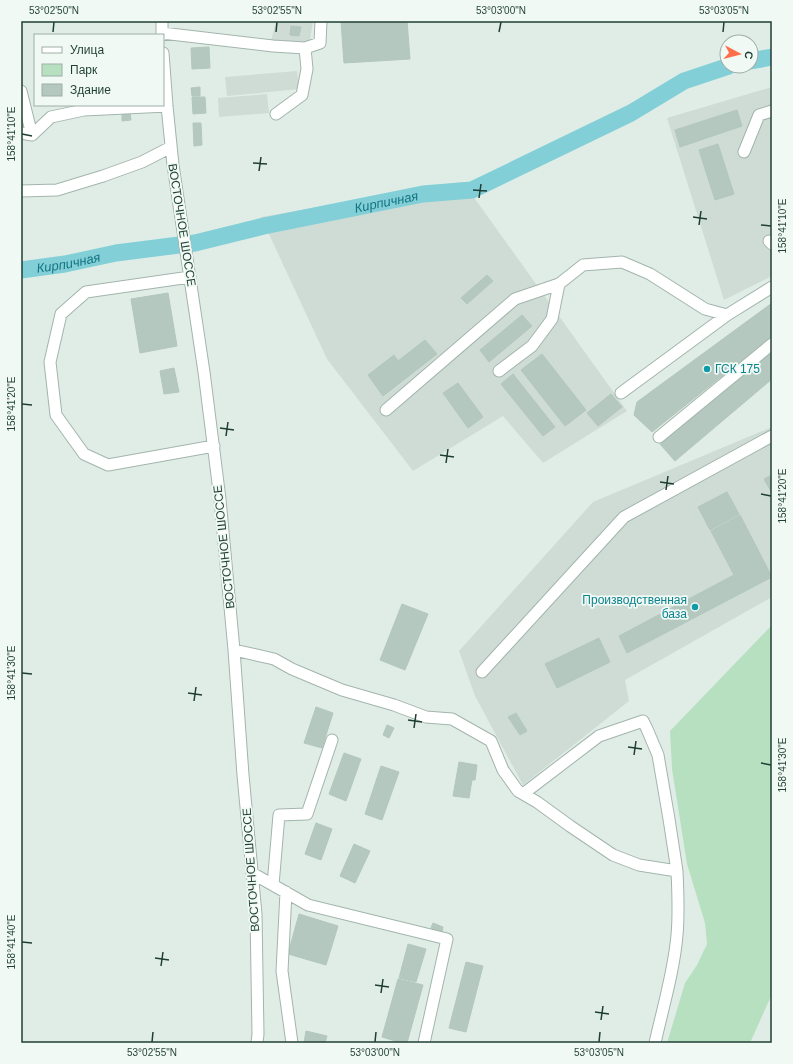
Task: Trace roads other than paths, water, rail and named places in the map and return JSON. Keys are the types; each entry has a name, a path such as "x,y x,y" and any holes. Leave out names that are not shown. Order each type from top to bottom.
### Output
{"street":[{"path":"162,21 162,34"},
{"path":"164,34 305,48 320,43 321,21"},
{"path":"276,114 302,96 306,68 305,48"},
{"name":"ВОСТОЧНОЕ ШОССЕ","path":"164,66 171,147 204,372 220,499 256,914 257,1043"},
{"path":"21,91 27,134 51,117 84,110 167,106"},
{"path":"744,152 759,115 772,111"},
{"path":"21,191 57,190 104,176 142,162 171,147"},
{"path":"386,410 516,299 559,284 583,265 622,262 650,274 705,309 727,316"},
{"path":"190,277 86,292 61,314 50,362 56,414 84,454 108,465 214,446"},
{"path":"499,371 532,346 552,319 559,284"},
{"path":"621,393 727,316 772,287"},
{"path":"658,437 772,344"},
{"path":"482,672 624,517 772,436"},
{"path":"234,650 274,659 292,669 342,690 394,705 426,717 452,719 491,741 503,770 518,791 537,802 613,854 639,865 676,871"},
{"path":"523,794 599,736 643,721 658,755 669,819 678,894 677,935 671,974 655,1043"},
{"path":"273,885 279,815 307,814 332,740"},
{"path":"252,873 308,905 447,939 424,1043"},
{"path":"286,892 282,971 292,1043"}],"waterway":[{"name":"Кирпичная","path":"759,59 772,57"},
{"name":"Кирпичная","path":"21,270 65,264 116,253 195,243 264,226 423,194 472,190 631,113 684,81 719,69"}],"place":[{"name":"ГСК 175","path":"707,369"},
{"name":"Производственная база","path":"695,607"}]}
